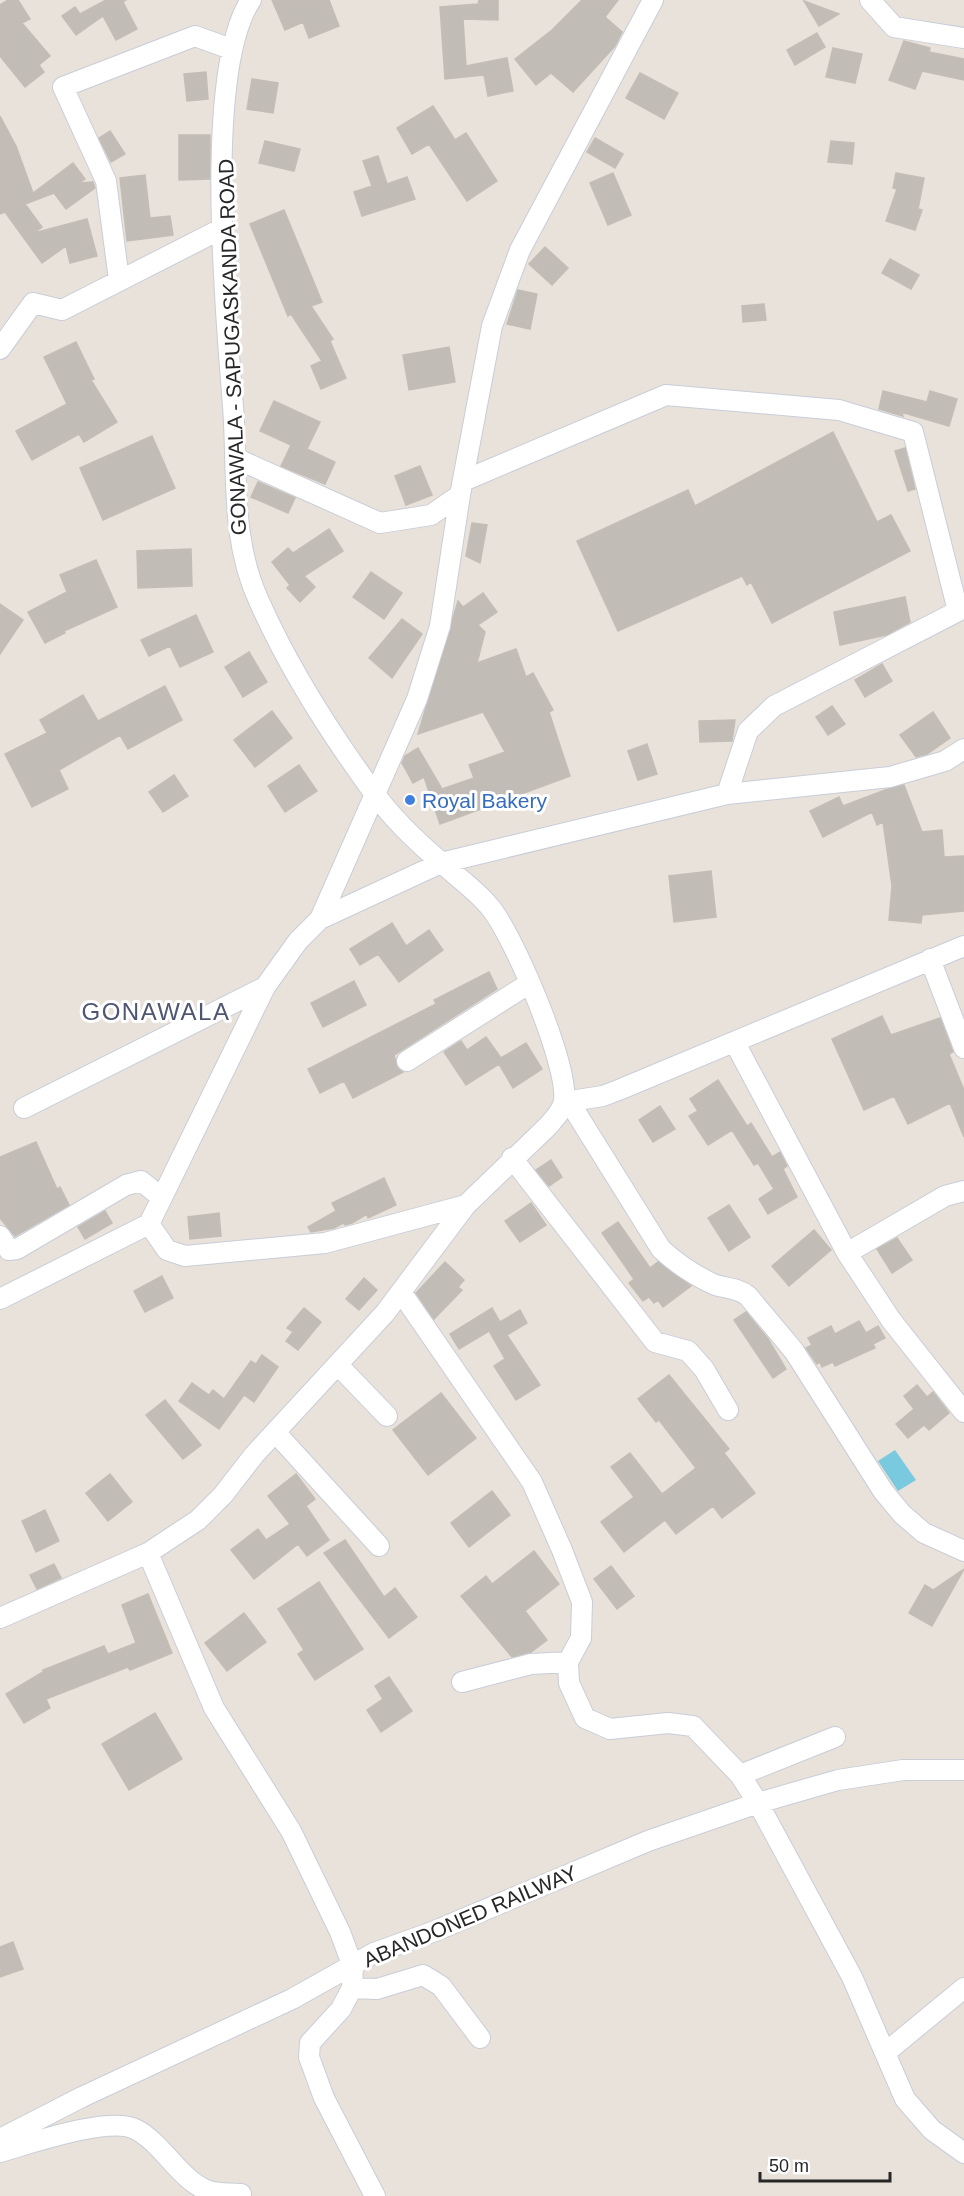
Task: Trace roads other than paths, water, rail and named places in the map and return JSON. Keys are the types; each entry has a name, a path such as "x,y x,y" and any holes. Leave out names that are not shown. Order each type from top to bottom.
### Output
{"street":[{"path":"0,1299 148,1224 265,987 298,942 320,919 417,699 440,626 462,488 492,326 520,250 653,0"},
{"path":"870,0 894,27 964,38"},
{"name":"GONAWALA - SAPUGASKANDA ROAD","path":"245,3 231,49 225,105 223,228 236,505 248,575 280,645 316,706 375,795 407,831 492,908 512,943 551,1037 567,1102"},
{"path":"119,280 106,181 63,87 195,36 231,49"},
{"path":"0,350 33,303 62,310 223,228"},
{"path":"235,458 380,523 431,515 462,488 666,395 839,410 913,432 961,610 774,706 748,731 727,794"},
{"path":"320,919 441,863 727,794 890,777 945,762 964,749"},
{"path":"0,1618 148,1553 182,1532 212,1507 275,1432 338,1365 401,1292 466,1205 554,1119 567,1102 603,1096 964,946"},
{"path":"930,959 964,1048"},
{"path":"407,1061 530,983"},
{"path":"24,1108 265,987"},
{"path":"735,1043 847,1253 891,1320 964,1412"},
{"path":"567,1102 661,1250 674,1261 714,1285 740,1290 748,1296 794,1352 883,1491 902,1514 924,1533 964,1551"},
{"path":"512,1158 655,1342 688,1351 704,1369 728,1410"},
{"path":"0,1236 9,1250 18,1249 126,1185 141,1181 161,1197"},
{"path":"847,1253 945,1196 964,1191"},
{"path":"148,1224 167,1250 185,1256 325,1243 466,1205"},
{"path":"401,1292 532,1482 582,1602 581,1638 568,1662 569,1683 585,1718 609,1729 668,1723 693,1726 740,1775 758,1803 852,1977 905,2099 932,2130 964,2153"},
{"path":"338,1365 387,1416"},
{"path":"275,1432 379,1546"},
{"path":"148,1553 214,1708 291,1831 340,1932 353,1967 352,1988 341,2009 310,2043 309,2057 324,2098 375,2196"},
{"path":"462,1682 531,1664 568,1662"},
{"path":"740,1775 835,1737"},
{"name":"ABANDONED RAILWAY","path":"0,2139 82,2097 292,1999 353,1967 374,1953 648,1841 758,1803 860,1777 903,1770 964,1770"},
{"path":"352,1988 377,1989 423,1974 441,1986 480,2038"},
{"path":"885,2053 964,1988"},
{"path":"0,2152 101,2126 133,2128 152,2141 185,2174 208,2191 241,2194"}],"water":[{"path":"895,1450 916,1480 898,1491 878,1461"}],"place":[{"name":"Royal Bakery","path":"410,800"}],"district":[{"name":"GONAWALA","path":"156,1011"}]}
